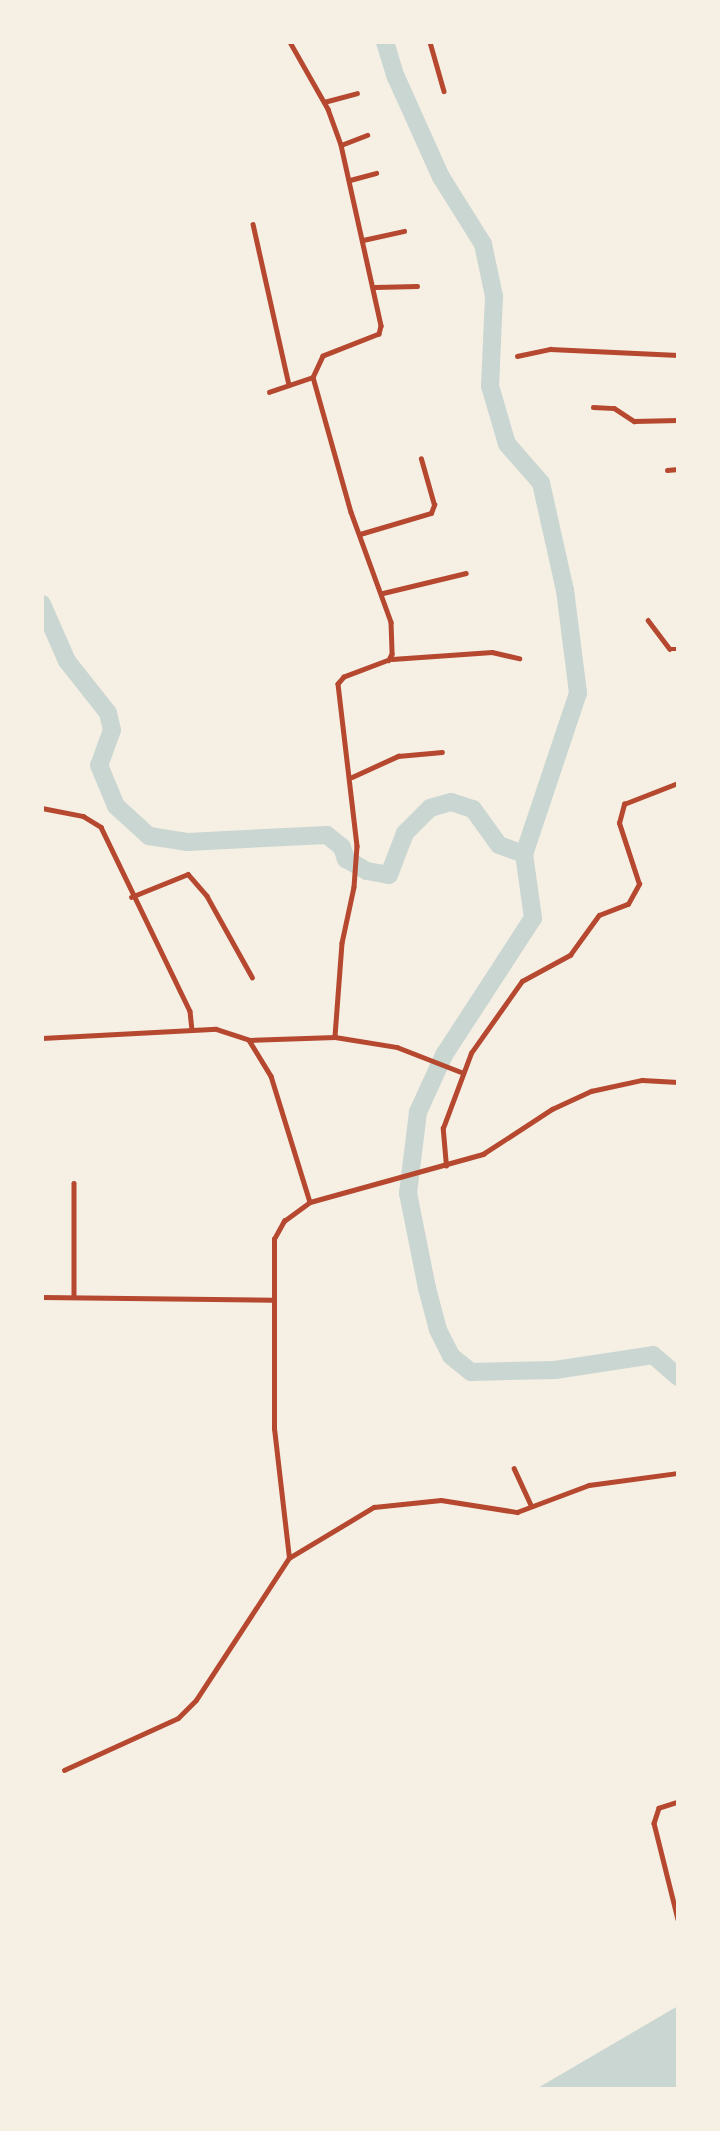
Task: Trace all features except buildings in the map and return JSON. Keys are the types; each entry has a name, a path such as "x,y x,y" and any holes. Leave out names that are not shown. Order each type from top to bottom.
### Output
{"street":[{"path":"290,42 324,102 341,145 375,287 379,334 323,356 313,377 360,534 383,593 391,622 392,659"},
{"path":"430,42 444,91"},
{"path":"324,102 357,93"},
{"path":"341,145 367,135"},
{"path":"350,180 376,173"},
{"path":"253,223 289,385"},
{"path":"363,240 404,232"},
{"path":"375,287 417,286"},
{"path":"517,356 551,349 678,355"},
{"path":"269,392 313,377"},
{"path":"593,407 614,408 634,421 678,420"},
{"path":"360,534 431,513 434,505 421,459"},
{"path":"667,470 678,469"},
{"path":"383,593 466,573"},
{"path":"648,620 670,649 678,649"},
{"path":"335,1037 342,943 354,887 356,852 352,778 338,684 344,677 392,659 492,652 519,658"},
{"path":"352,778 398,756 442,752"},
{"path":"446,1166 443,1128 461,1072 522,981 570,955 599,915 628,904 639,884 619,823 624,804 678,783"},
{"path":"42,808 83,816 101,827 131,897 190,1011 191,1029"},
{"path":"131,897 188,874 207,896 252,977"},
{"path":"42,1038 216,1028 249,1041 335,1037 406,1051 461,1072"},
{"path":"249,1041 271,1076 310,1202"},
{"path":"289,1558 290,1540 275,1449 274,1239 284,1221 310,1202 483,1154 552,1109 591,1091 642,1080 678,1082"},
{"path":"74,1183 74,1297"},
{"path":"42,1297 273,1300"},
{"path":"514,1468 531,1505"},
{"path":"64,1770 165,1727 178,1718 196,1700 289,1558 374,1507 425,1499 517,1512 589,1485 678,1473"},
{"path":"678,1802 659,1808 654,1823 678,1919"}],"shaded area":[{"path":"678,2006 678,2089 536,2089"}],"waterway":[{"path":"385,42 396,77 441,177 483,244 494,296 490,386 507,444 541,483 565,590 578,693 524,854 533,918 444,1055 418,1112 408,1193 427,1288 438,1330 451,1356 471,1372 555,1370 653,1355 678,1377"},
{"path":"42,604 67,661 108,713 112,730 99,765 116,806 149,836 187,842 327,835 342,847 346,859 367,871 389,875 405,833 430,808 451,802 473,809 499,845 524,854"}]}
